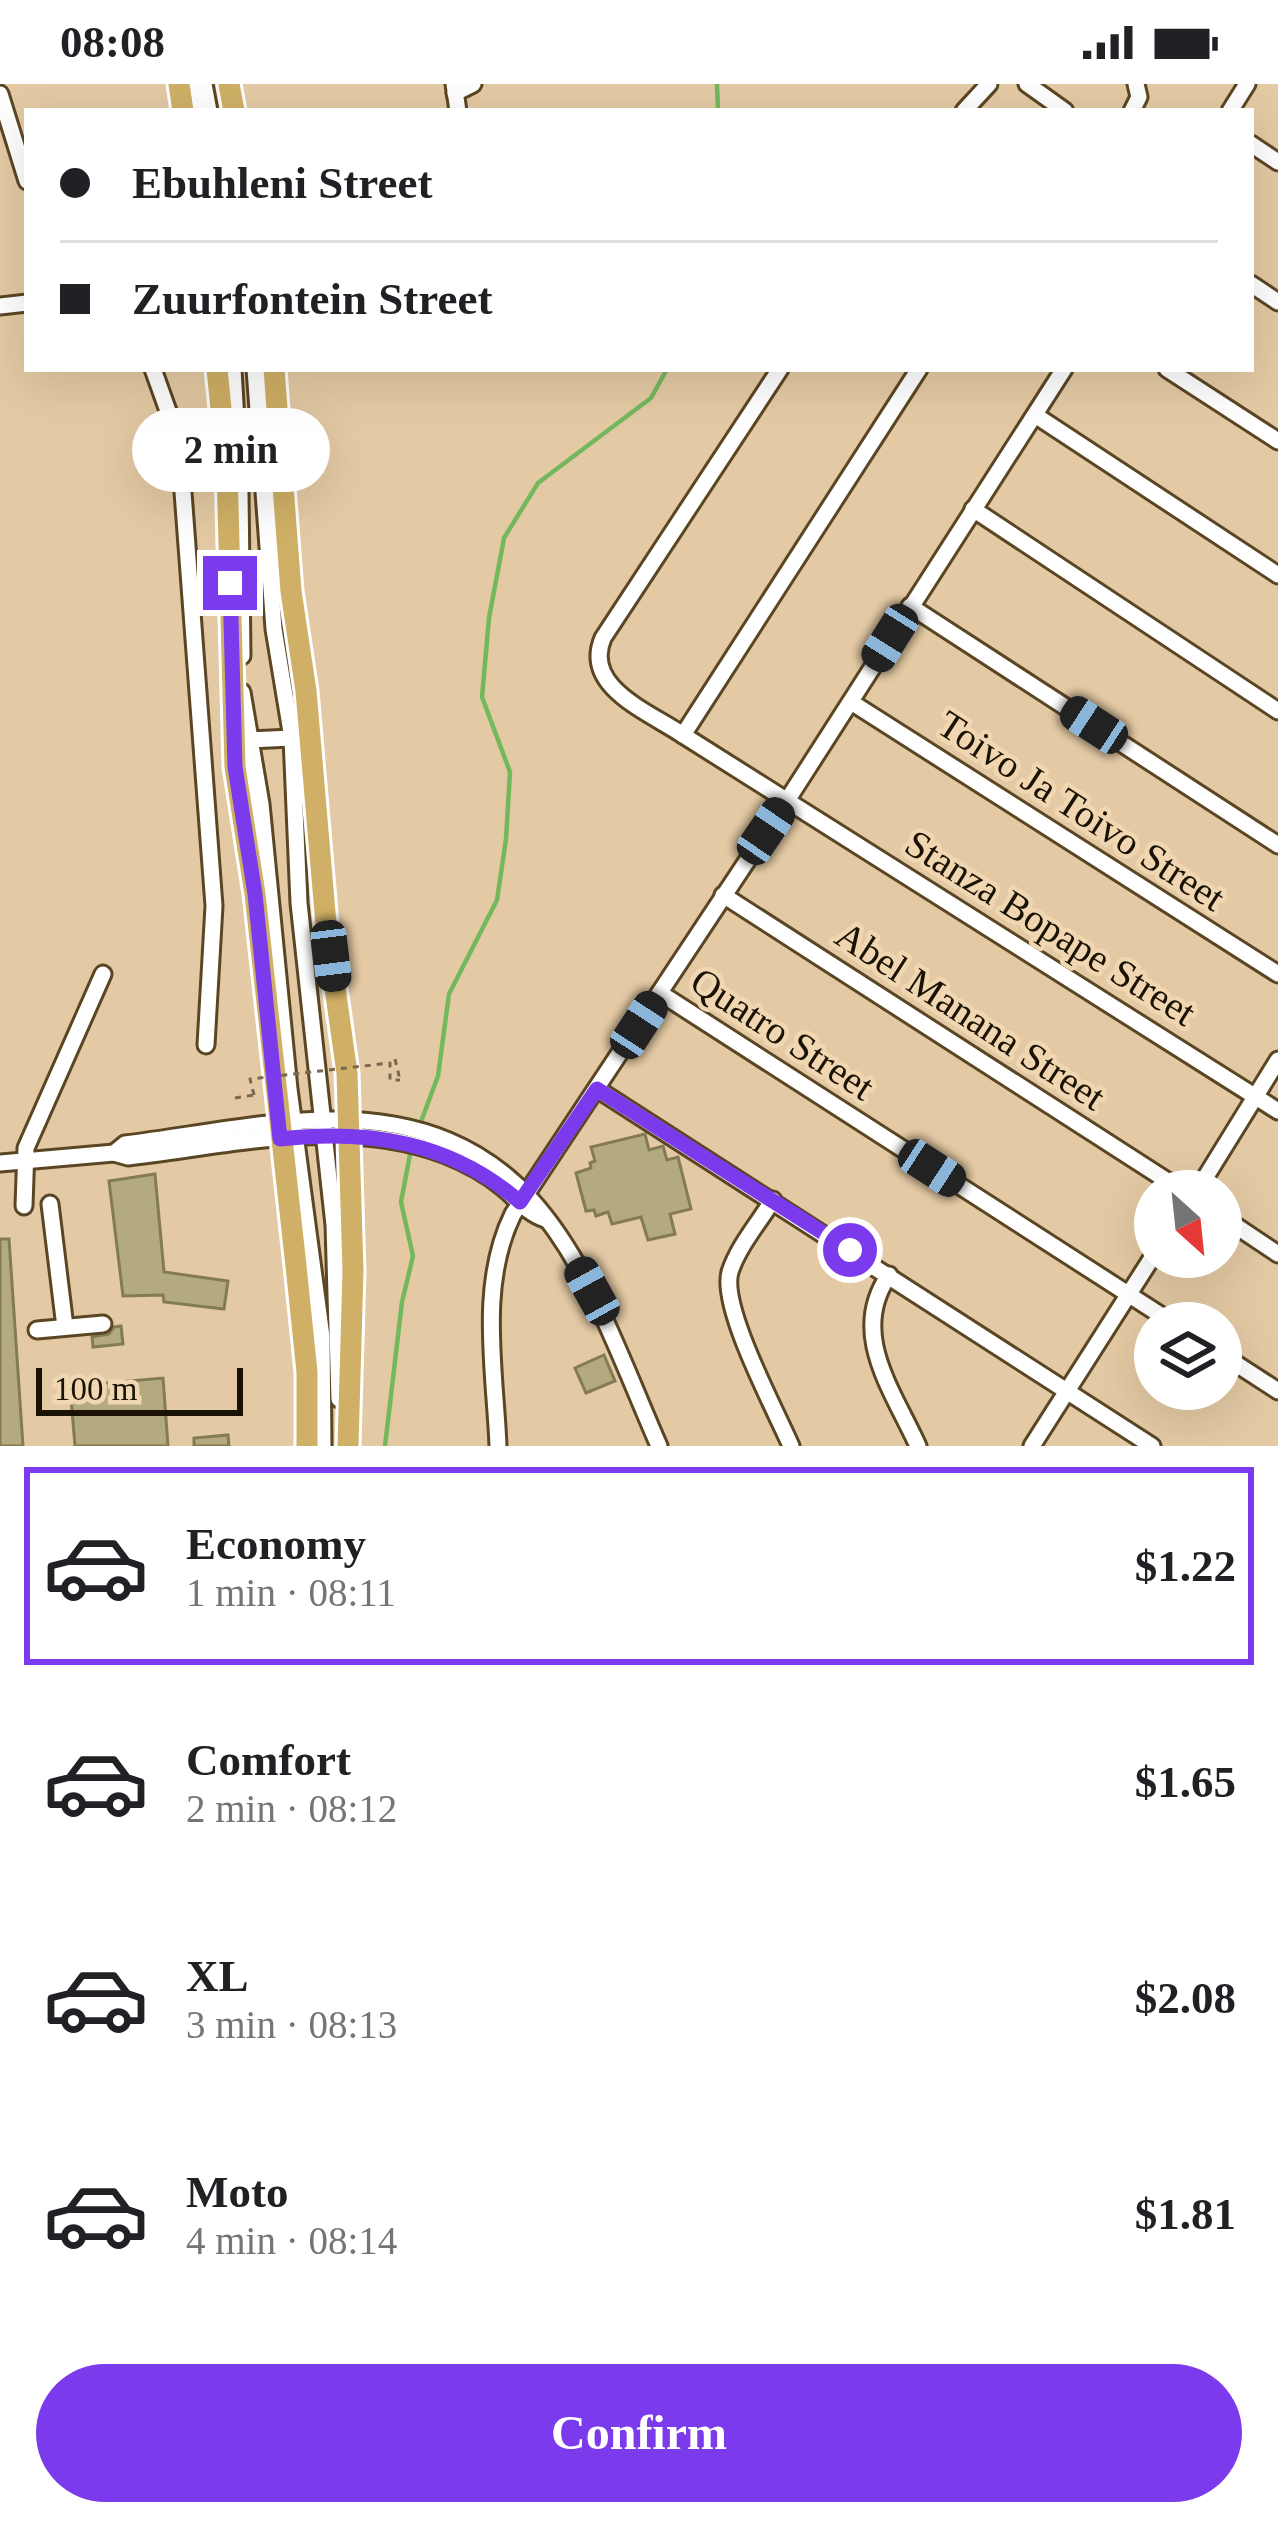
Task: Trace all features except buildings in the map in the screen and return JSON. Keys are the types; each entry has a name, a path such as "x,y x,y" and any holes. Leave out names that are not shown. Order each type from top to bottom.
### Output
{"main road":[{"path":"217,372 227,470 235,767 287,1131 308,1372 308,1446"},
{"path":"274,372 291,591 306,691 326,924 351,1128 348,1446"}],"street":[{"path":"454,88 473,84"},
{"path":"967,108 988,84"},
{"path":"1028,84 1061,108"},
{"path":"0,94 7,142 24,176"},
{"path":"154,372 177,436 182,479 214,906 206,1045"},
{"path":"233,372 240,491 241,686 251,740 287,1131 322,1337 323,1446"},
{"path":"255,372 274,628 292,737 298,903 334,1226 338,1446"},
{"name":"Stanza Bopape Street","path":"778,372 603,638 599,673 683,735 1278,1111"},
{"path":"683,735 917,372"},
{"path":"498,1446 492,1277 504,1232 1062,372"},
{"path":"1173,372 1278,441"},
{"path":"1035,415 1278,575"},
{"path":"973,508 1278,712"},
{"path":"910,606 1278,845"},
{"name":"Toivo Ja Toivo Street","path":"850,702 1278,974"},
{"path":"251,740 292,737"},
{"name":"Abel Manana Street","path":"723,895 1150,1170"},
{"path":"24,1207 23,1162 103,974"},
{"name":"Quatro Street","path":"660,992 1141,1302"},
{"path":"1210,1170 1278,1060"},
{"path":"597,1089 1152,1446"},
{"path":"0,1163 114,1153 128,1157 322,1127 387,1131 448,1148 523,1197 532,1215 545,1219 592,1291 659,1446"},
{"path":"773,1200 733,1265 728,1287 738,1324 791,1446"},
{"path":"50,1204 64,1327"},
{"path":"1242,1230 1278,1254"},
{"path":"889,1275 871,1309 870,1333 918,1446"},
{"path":"1032,1446 1138,1278"},
{"path":"37,1330 103,1324"},
{"path":"1242,1367 1278,1390"}],"path":[{"path":"235,1098 254,1095 250,1079 390,1064 390,1080 400,1080 395,1059"}],"waterway":[{"path":"717,84 718,108"},
{"path":"419,1127 438,1076 449,994 497,900 506,839 510,772 482,697 489,618 504,538 538,483 651,398 665,372"},
{"path":"385,1446 402,1302 413,1256 401,1202 411,1149"}],"route":[{"path":"230,583 235,767 255,894 280,1139 351,1135 414,1144 463,1162 520,1202 597,1089 850,1250"}]}
